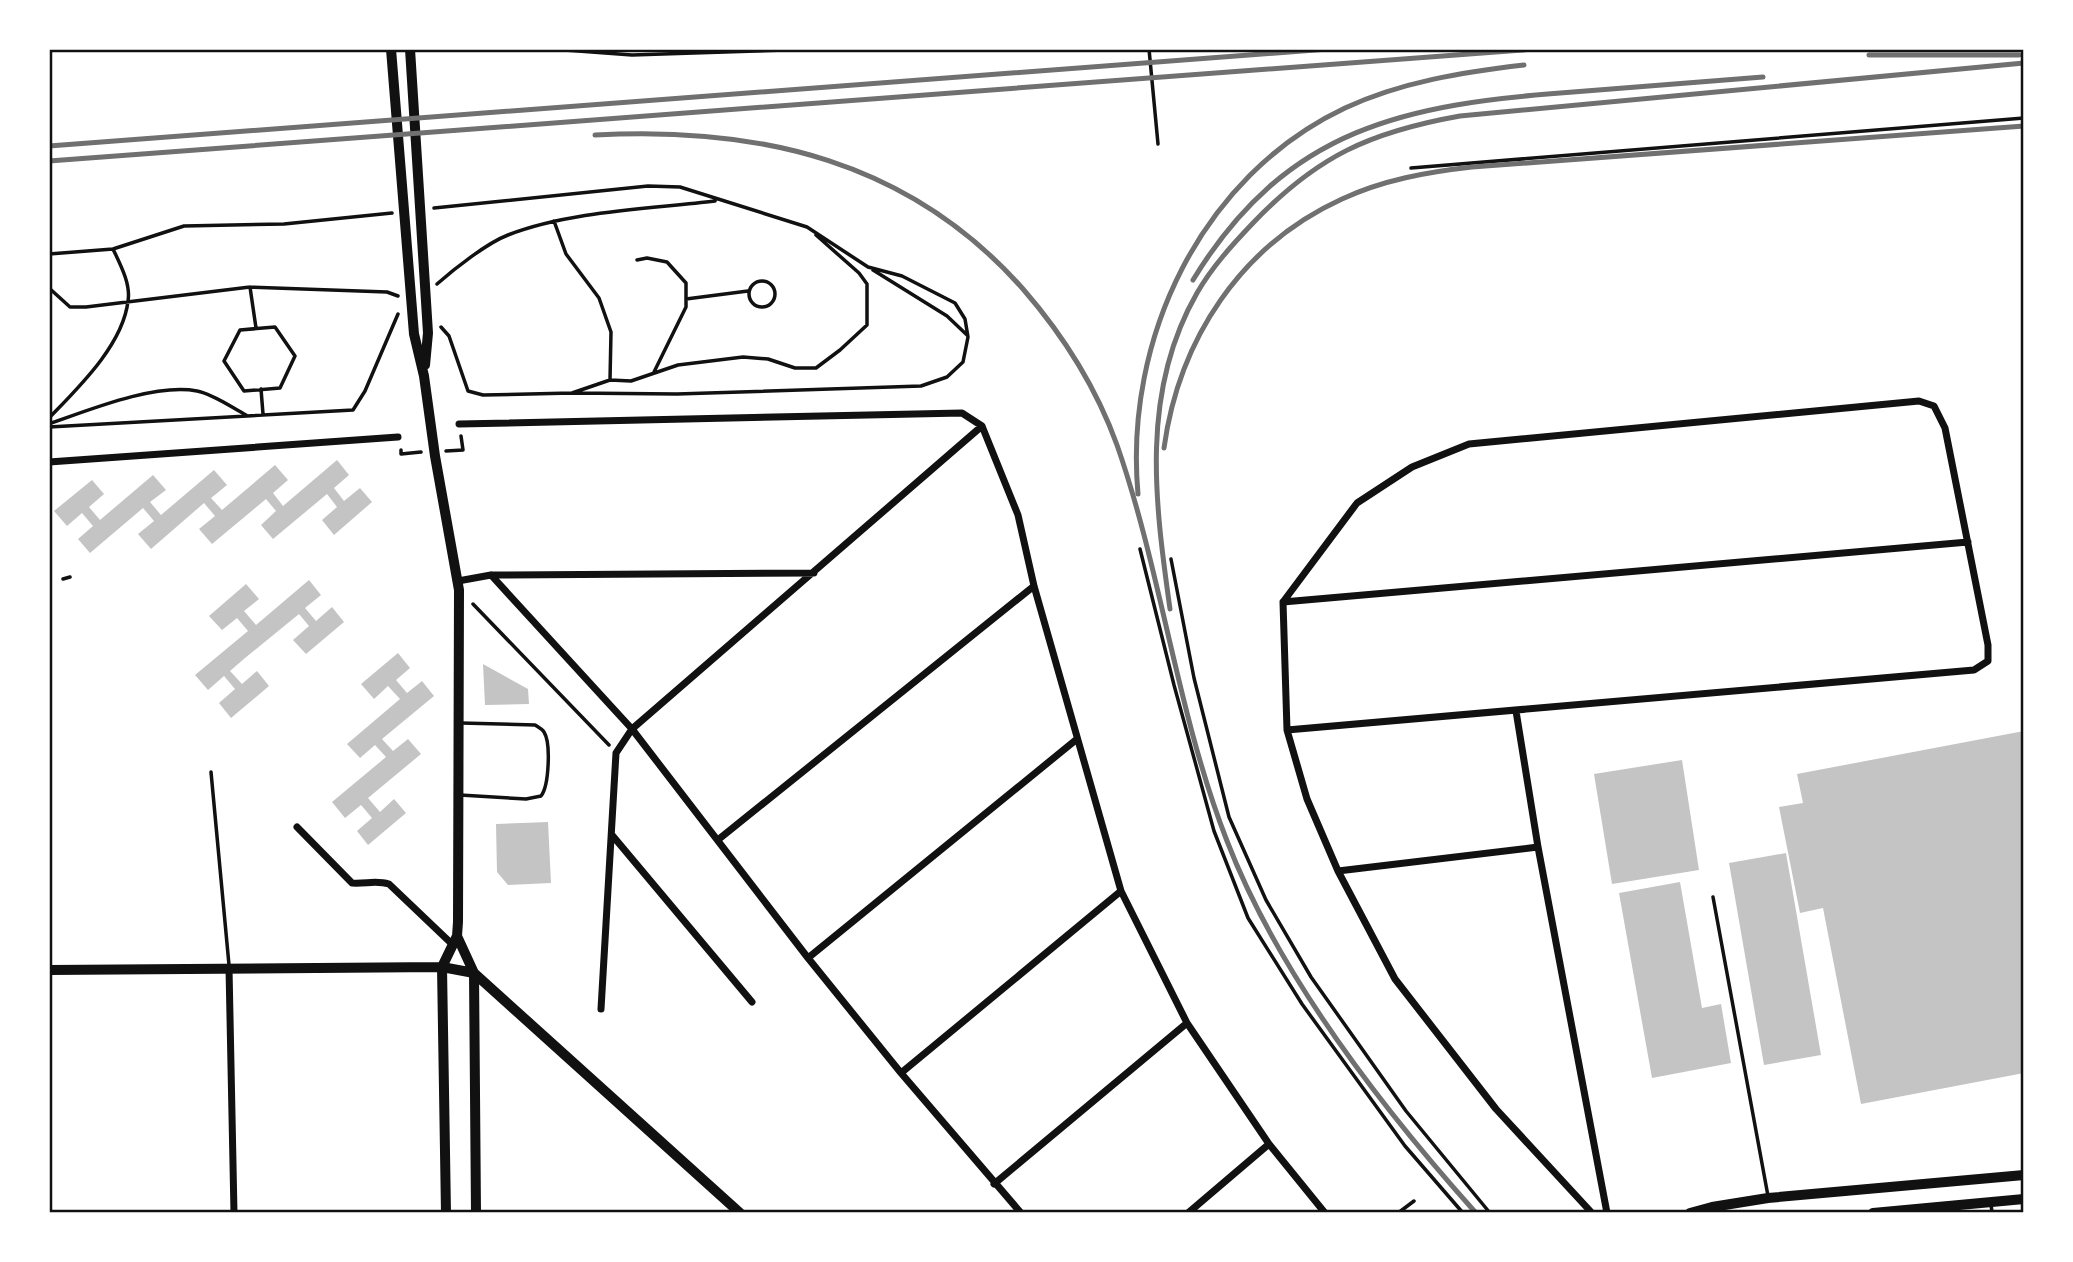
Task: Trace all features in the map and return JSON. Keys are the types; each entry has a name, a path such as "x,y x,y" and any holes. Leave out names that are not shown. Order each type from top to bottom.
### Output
{"main road":[{"path":"1690,1213 1768,1198 2024,1175"},
{"path":"1873,1213 1991,1207 2024,1199"}],"street":[{"path":"391,49 414,334 424,376 435,456 459,586 455,941 442,967 446,1213"},
{"path":"410,49 428,333 424,376"},
{"path":"1287,730 1975,670 1988,661 1989,645 1945,428 1934,406 1919,401 1469,444 1412,467 1357,503 1283,602 1287,730 1307,799 1338,871 1395,979 1496,1109 1592,1213"},
{"path":"459,424 962,413 982,426 1018,515 1034,586 1121,891 1187,1023 1269,1144 1325,1213"},
{"path":"601,1009 616,753 632,729 982,426"},
{"path":"49,462 398,437"},
{"path":"1283,602 1968,542"},
{"path":"459,586 491,575 814,573"},
{"path":"491,575 632,729 808,958 901,1073 1021,1213"},
{"path":"719,839 1034,586"},
{"path":"1516,711 1538,847 1607,1213"},
{"path":"808,958 1077,739"},
{"path":"297,827 352,883 377,881 389,884 455,941 474,973 740,1213"},
{"path":"611,834 752,1002"},
{"path":"1338,871 1538,847"},
{"path":"901,1073 1121,891"},
{"path":"49,970 442,967 474,973"},
{"path":"229,968 234,1213"},
{"path":"474,973 476,1213"},
{"path":"994,1184 1187,1023"},
{"path":"1188,1213 1269,1144"}],"lane":[{"path":"1410,168 2024,118"},
{"path":"458,794 533,799 541,796 545,791 548,746 544,733 535,725 459,723"},
{"path":"211,772 229,968"},
{"path":"1713,897 1768,1198"},
{"path":"1398,1213 1414,1201"}],"path":[{"path":"551,49 632,55 815,49"},
{"path":"1149,49 1158,144"},
{"path":"432,209 648,186 680,187 807,227 947,316 968,337"},
{"path":"434,287 452,271 505,236 554,221 718,201"},
{"path":"49,254 113,249 184,226 284,224 392,213"},
{"path":"554,221 566,254 599,298 611,332 610,380"},
{"path":"572,393 610,380 631,381 678,365 743,357 768,359 795,368 816,368 841,350 867,325 867,284 859,273 807,227"},
{"path":"49,418 88,378 118,333 128,302 122,269 113,249"},
{"path":"637,260 647,258 667,261 686,283 687,307 654,372"},
{"path":"433,319 449,336 468,391 483,395 677,394 921,386 947,377 963,362 968,337 965,319 955,303 902,276 871,268"},
{"path":"686,299 748,290 755,282 766,281 774,288 774,297 768,305 759,307 751,301 748,290"},
{"path":"250,287 256,328"},
{"path":"49,288 71,307 250,287 387,292 406,299"},
{"path":"49,426 353,410 365,391 398,314 407,309"},
{"path":"275,327 295,356 280,388 244,391 224,361 240,330 256,328 275,327"},
{"path":"49,426 106,403 177,388 200,392 246,415"},
{"path":"261,389 263,414"},
{"path":"1140,549 1214,831 1248,918 1302,1004 1397,1135 1463,1213"},
{"path":"1171,559 1194,678 1229,817 1266,900 1311,977 1398,1100 1490,1213"},
{"path":"63,579 70,577"},
{"path":"459,586 616,753"}],"building":[{"path":"337,460 349,475 334,488 344,501 360,488 372,502 334,535 322,520 337,507 327,494 273,539 261,525 276,511 266,499 212,544 199,529 215,516 204,503 151,549 138,534 154,521 143,508 90,553 78,539 93,526 82,513 67,526 54,511 92,480 104,494 89,507 100,520 153,475 166,490 150,502 161,515 214,470 227,485 211,498 222,510 275,465 288,480 273,493 283,506"},
{"path":"309,580 321,595 305,608 316,621 332,607 344,622 306,654 293,640 309,626 299,614 245,658 230,671 242,684 257,671 269,686 231,718 219,703 235,689 224,676 208,690 195,675 248,631 237,618 222,630 209,616 246,584 259,599 244,611 256,625"},
{"path":"398,653 410,668 396,680 407,693 422,681 434,696 382,739 393,751 408,739 421,754 368,798 380,812 394,799 406,813 368,845 357,831 372,818 361,805 345,818 332,802 386,757 375,745 360,758 347,744 400,699 388,686 374,699 361,684"},
{"path":"483,664 528,689 529,704 485,705"},
{"path":"2024,731 2024,1073 1861,1104 1823,908 1800,913 1779,807 1803,803 1797,774"},
{"path":"1682,760 1699,870 1612,884 1594,774"},
{"path":"548,822 551,883 508,885 497,872 496,824"},
{"path":"1786,853 1821,1055 1764,1065 1729,863"},
{"path":"1680,882 1702,1008 1721,1004 1731,1063 1652,1078 1619,893"}],"railway":[{"path":"49,146 1328,49"},
{"path":"49,161 1535,49"},
{"path":"1869,55 2019,55"},
{"path":"1170,609 1160,528 1156,448 1159,408 1179,331 1203,283 1230,248 1277,200 1323,164 1372,139 1428,122 1460,116 2024,63"},
{"path":"1138,494 1137,436 1144,378 1159,322 1182,268 1213,219 1250,175 1294,138 1366,99 1433,79 1524,65"},
{"path":"1193,280 1229,228 1268,188 1310,156 1355,133 1404,116 1513,97 1763,77"},
{"path":"1164,448 1172,408 1184,370 1200,333 1221,300 1245,269 1274,242 1306,218 1358,192 1406,178 1472,167 2024,126"},
{"path":"595,135 716,137 773,146 828,161 881,182 932,210 979,245 1038,307 1089,382 1117,445 1146,543 1195,743 1227,841 1248,891 1303,989 1335,1037 1405,1129 1476,1213"}]}
